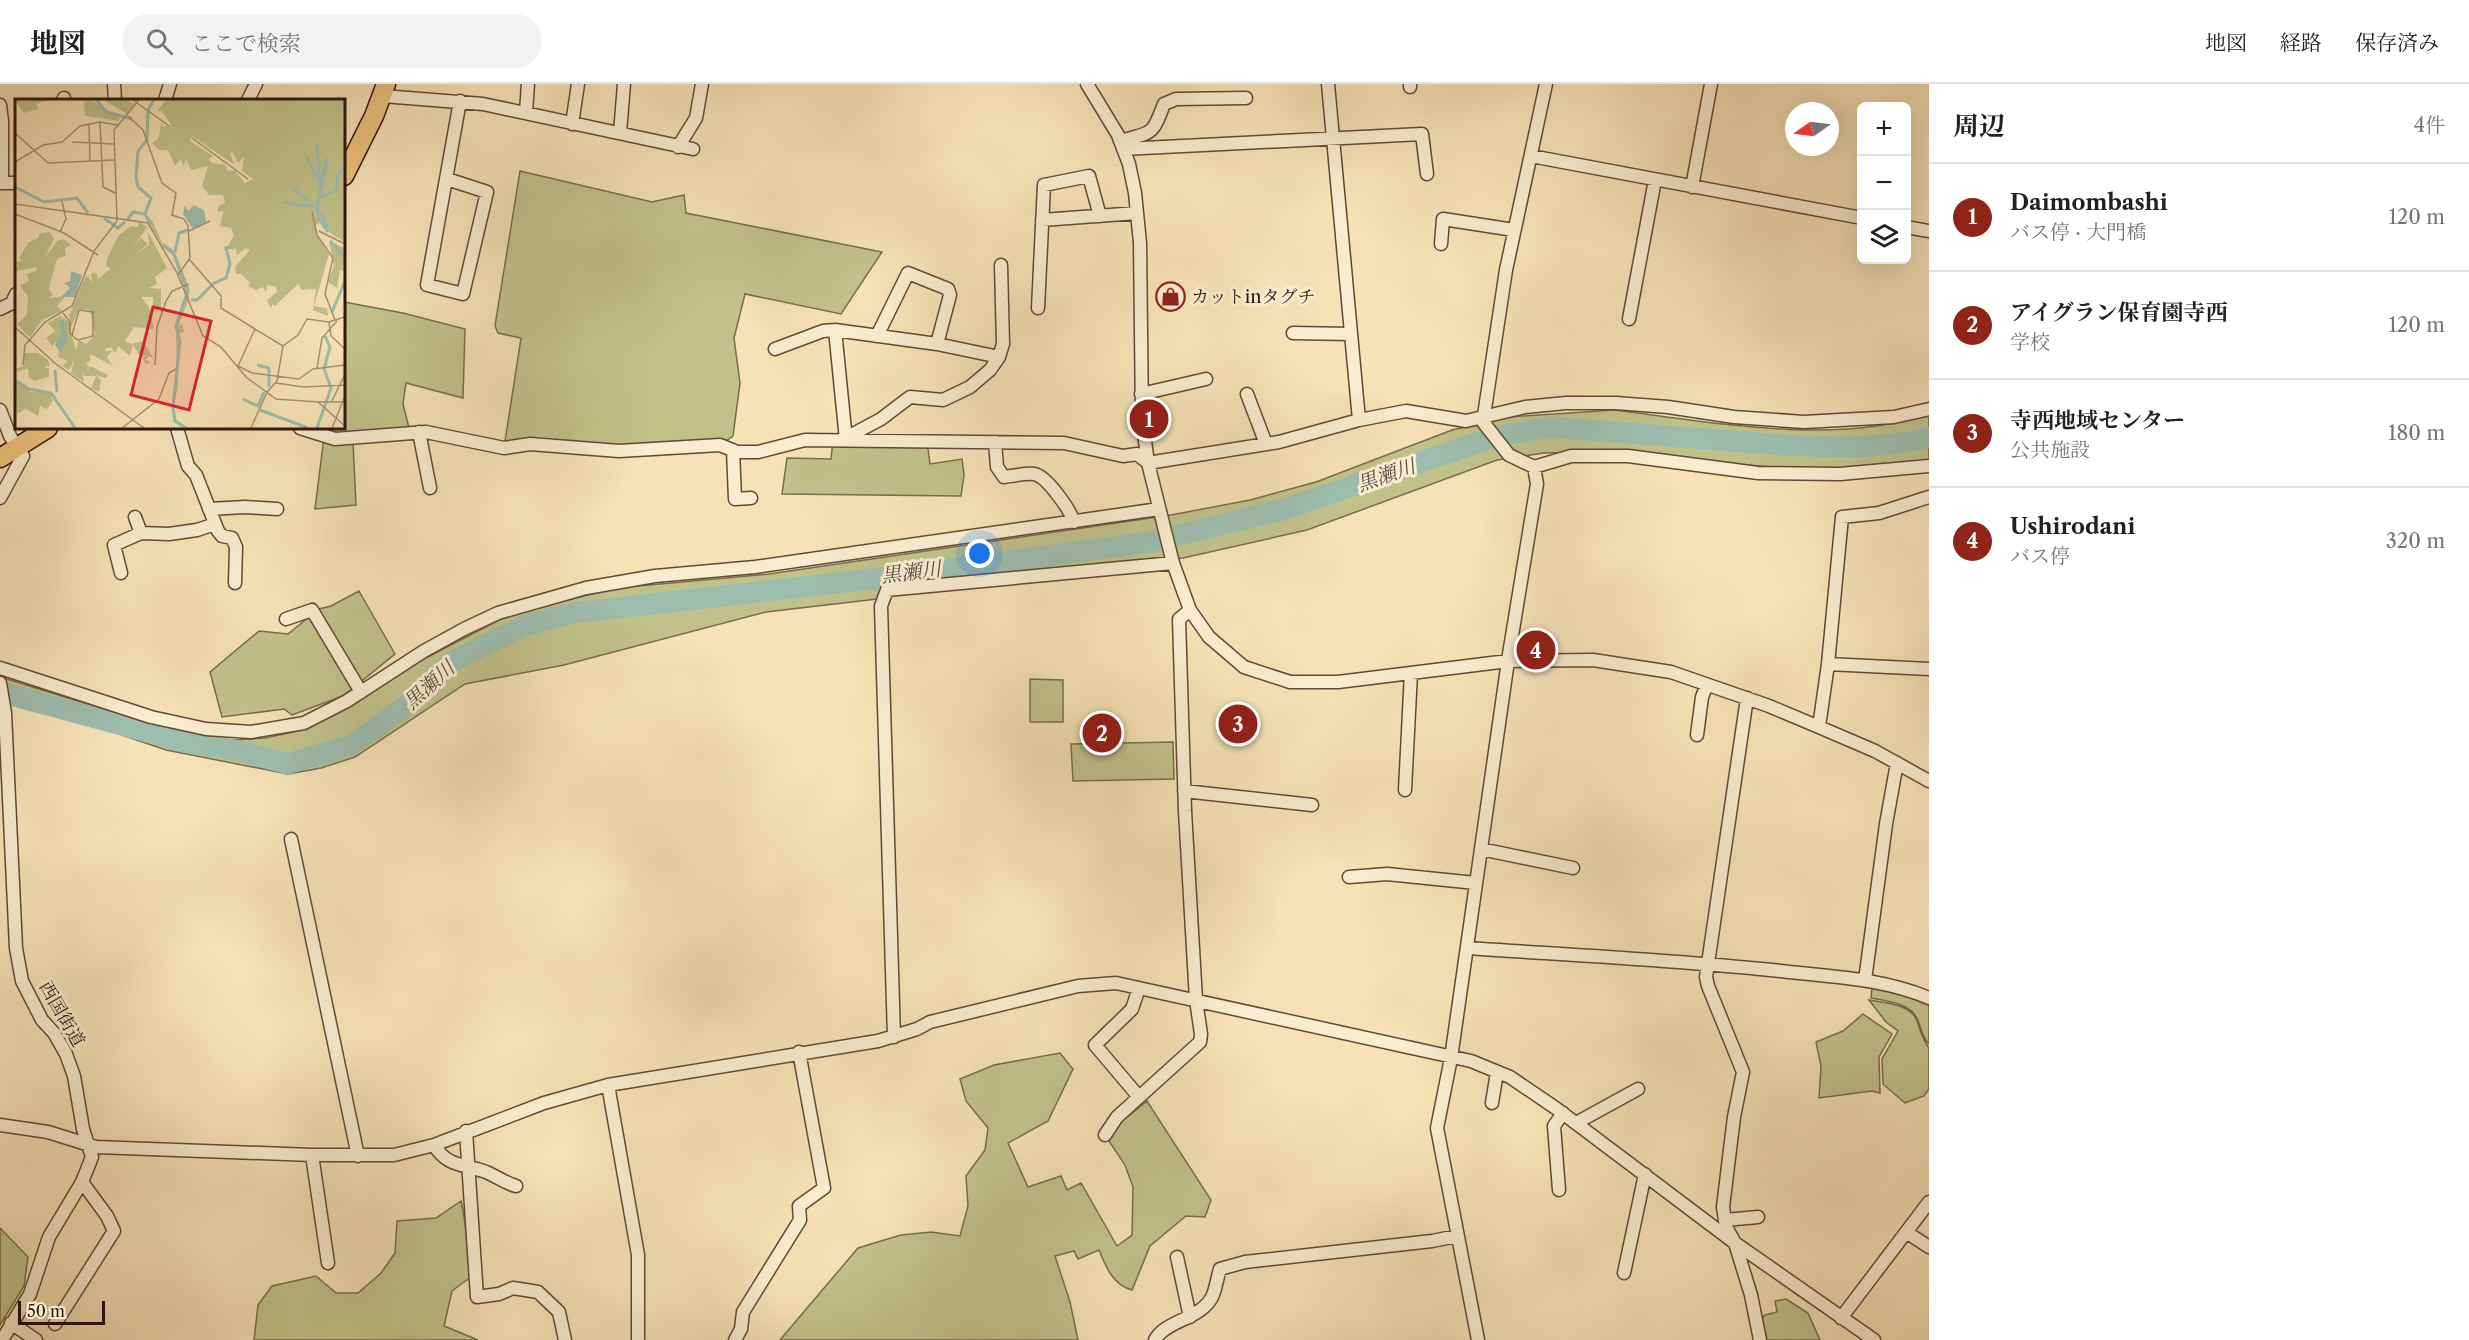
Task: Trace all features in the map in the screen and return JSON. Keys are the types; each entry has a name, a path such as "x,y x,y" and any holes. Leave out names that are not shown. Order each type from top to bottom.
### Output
{"highway":[{"path":"345,174 384,90"},
{"path":"0,458 46,429"}],"street":[{"path":"114,84 115,99"},
{"path":"165,99 170,84"},
{"path":"248,99 256,84"},
{"path":"526,112 528,84"},
{"path":"572,124 578,84"},
{"path":"620,133 624,84"},
{"path":"678,147 696,118 702,84"},
{"path":"1088,84 1122,145 1131,173 1137,213 1141,271 1142,419 1148,463 1172,560 1190,610 1209,637 1244,667 1290,682 1338,682 1508,661 1593,660 1671,672 1747,698 1819,727 1897,763 1929,781"},
{"path":"1328,84 1359,420"},
{"path":"1546,84 1506,270 1484,419 1509,455 1534,467 1570,456 1628,456 1758,473 1840,474 1929,466"},
{"path":"1692,187 1711,84"},
{"path":"384,90 429,101 460,101 526,112 693,149"},
{"path":"1122,145 1148,134 1155,126 1164,104 1176,99 1246,98"},
{"path":"447,179 487,192 463,294 427,285 460,101"},
{"path":"0,105 2,183 15,183"},
{"path":"1122,145 1334,140 1422,134 1427,174"},
{"path":"1531,156 1857,217"},
{"path":"1038,308 1044,185 1089,176 1100,216"},
{"path":"1629,319 1655,180"},
{"path":"1042,220 1137,213"},
{"path":"1441,244 1443,219 1515,230"},
{"path":"1911,228 1929,231"},
{"path":"846,440 910,397 943,400 970,387 990,370 999,357 1003,344 1001,265"},
{"path":"877,336 908,273 948,289 950,295 937,344"},
{"path":"0,309 12,303 15,296"},
{"path":"775,349 823,331 835,330 937,344 999,357"},
{"path":"835,330 846,440"},
{"path":"1293,333 1351,334"},
{"path":"1141,394 1206,379"},
{"path":"1247,394 1266,444"},
{"path":"303,429 334,439 419,432 480,441 504,448 530,444 619,451 720,445 733,450 758,452 805,440 1064,443 1123,456 1137,454 1148,463 1266,444 1359,420 1406,411 1466,421 1484,419 1525,407 1566,403 1616,403 1668,406 1734,417 1804,422 1894,417 1929,409"},
{"path":"0,410 10,436 23,456 0,498"},
{"path":"177,429 188,466 196,475 215,524 222,536 232,538 236,547 235,583"},
{"path":"419,432 430,488"},
{"path":"995,442 997,467 1004,477 1034,474 1044,478 1071,514 1074,522"},
{"path":"733,450 735,499 751,498"},
{"path":"1478,1340 1437,1128 1451,1058 1508,661 1537,484 1534,467"},
{"path":"1819,727 1828,664 1842,517 1879,513 1929,496"},
{"path":"209,509 277,508"},
{"path":"0,668 150,717 206,729 250,732 304,723 361,692 424,651 464,629 498,614 586,588 655,576 755,567 1160,512"},
{"path":"135,517 141,533"},
{"path":"121,573 114,545 141,533 169,534 196,530 215,524"},
{"path":"894,1037 881,606 887,590 1172,560"},
{"path":"286,619 312,609 361,692"},
{"path":"1105,1135 1117,1118 1200,1042 1184,791 1179,619 1190,610"},
{"path":"1828,664 1929,669"},
{"path":"1405,790 1411,673"},
{"name":"西国街道","path":"0,683 19,975 42,1020 54,1033 66,1054 74,1076 83,1129 92,1157 82,1182 49,1237 30,1294 2,1340"},
{"path":"1696,735 1702,697 1707,685"},
{"path":"1747,698 1706,977 1743,1072 1734,1117 1723,1207 1725,1221 1735,1243 1751,1295 1760,1340"},
{"path":"1865,980 1886,824 1897,763"},
{"path":"1184,791 1312,805"},
{"path":"291,839 358,1156"},
{"path":"1481,849 1573,868"},
{"path":"1348,877 1387,874 1476,884"},
{"path":"1467,948 1709,963 1865,980 1902,987 1929,998"},
{"path":"0,1125 48,1132 88,1145 312,1155 394,1155 434,1145 544,1102 609,1085 894,1037 930,1022 1078,986 1116,983 1470,1061 1510,1077 1563,1113 1735,1243 1874,1340"},
{"path":"1139,988 1132,1009 1095,1045 1139,1097"},
{"path":"735,1340 741,1329 743,1312 800,1220 799,1206 824,1188 799,1052"},
{"path":"1492,1102 1497,1072"},
{"path":"609,1085 638,1255 638,1340"},
{"path":"1576,1123 1638,1089"},
{"path":"1559,1190 1554,1126 1563,1113"},
{"path":"466,1131 477,1297 499,1294 513,1288 538,1292 559,1312 566,1340"},
{"path":"434,1145 440,1156 469,1168 488,1172 516,1186"},
{"path":"312,1155 328,1263"},
{"path":"1624,1273 1645,1174"},
{"path":"55,1324 114,1231 107,1216 82,1182"},
{"path":"1842,1318 1929,1202"},
{"path":"1725,1221 1758,1217"},
{"path":"1906,1232 1929,1247"},
{"path":"1155,1340 1167,1329 1190,1317 1211,1299 1220,1269 1245,1262 1432,1241 1457,1236"},
{"path":"1177,1257 1190,1317"},
{"path":"11,1323 36,1340"}],"green space":[{"path":"520,171 652,202 684,195 686,213 882,252 841,314 745,294 734,338 740,383 733,436 720,445 504,448 521,338 498,333 495,326"},
{"path":"345,302 403,313 465,329 463,398 406,383 403,404 410,432 353,442 356,505 315,509 324,437 303,429 345,429"},
{"path":"1614,410 1732,425 1813,430 1853,429 1892,424 1929,414 1929,463 1913,466 1807,470 1685,460 1633,451 1544,453 1497,460 1307,530 1183,558 890,586 877,599 766,612 564,665 465,684 355,757 321,768 288,774 166,750 93,725 8,703 0,677 195,737 235,740 265,738 302,730 353,705 414,664 511,614 616,588 769,574 1171,515 1250,500 1316,482 1452,430 1507,417"},
{"path":"833,440 927,441 930,464 962,459 964,475 961,496 782,494 787,458 831,459"},
{"path":"359,591 395,654 343,696 292,715 284,709 222,717 210,672 259,631 288,634 319,609 331,606"},
{"path":"1030,679 1063,680 1063,722 1030,722"},
{"path":"1173,742 1174,779 1073,781 1071,744"},
{"path":"1872,988 1900,993 1929,1005 1929,1044 1917,1018 1909,1009 1897,1003 1871,998"},
{"path":"1869,1000 1897,1005 1914,1015 1929,1048 1929,1089 1924,1096 1905,1103 1883,1084 1882,1059 1898,1031 1886,1022"},
{"path":"1863,1014 1892,1034 1879,1057 1880,1093 1872,1091 1819,1098 1821,1066 1816,1042 1843,1031"},
{"path":"1060,1053 1073,1069 1048,1121 1008,1143 1028,1187 1061,1176 1067,1190 1081,1183 1117,1246 1132,1235 1133,1187 1125,1165 1105,1135 1147,1101 1211,1200 1205,1217 1186,1216 1150,1246 1132,1290 1125,1288 1115,1280 1099,1250 1078,1259 1074,1251 1055,1256 1070,1302 1078,1340 780,1340 858,1248 901,1235 931,1232 960,1236 968,1206 966,1176 985,1150 988,1128 966,1101 960,1079 994,1065"},
{"path":"461,1201 471,1277 452,1291 444,1326 478,1340 254,1340 258,1305 272,1286 316,1276 336,1293 358,1293 381,1273 395,1253 397,1221 436,1218"},
{"path":"0,1228 28,1257 24,1286 0,1325"},
{"path":"1786,1299 1808,1313 1820,1340 1762,1340 1759,1323 1765,1315 1777,1312 1775,1301"}],"waterway":[{"name":"黒瀬川","path":"0,692 185,742 246,752 287,764 351,745 405,707 451,662 524,626 573,613 890,577 1150,542 1282,510 1497,436 1550,427 1833,447 1908,442 1929,437"}],"place":[{"name":"カットinタグチ","path":"1170,297"},
{"name":"Daimombashi","path":"1149,419"},
{"name":"Ushirodani","path":"1536,650"},
{"name":"寺西地域センター","path":"1238,724"},
{"name":"アイグラン保育園寺西","path":"1102,733"}]}
